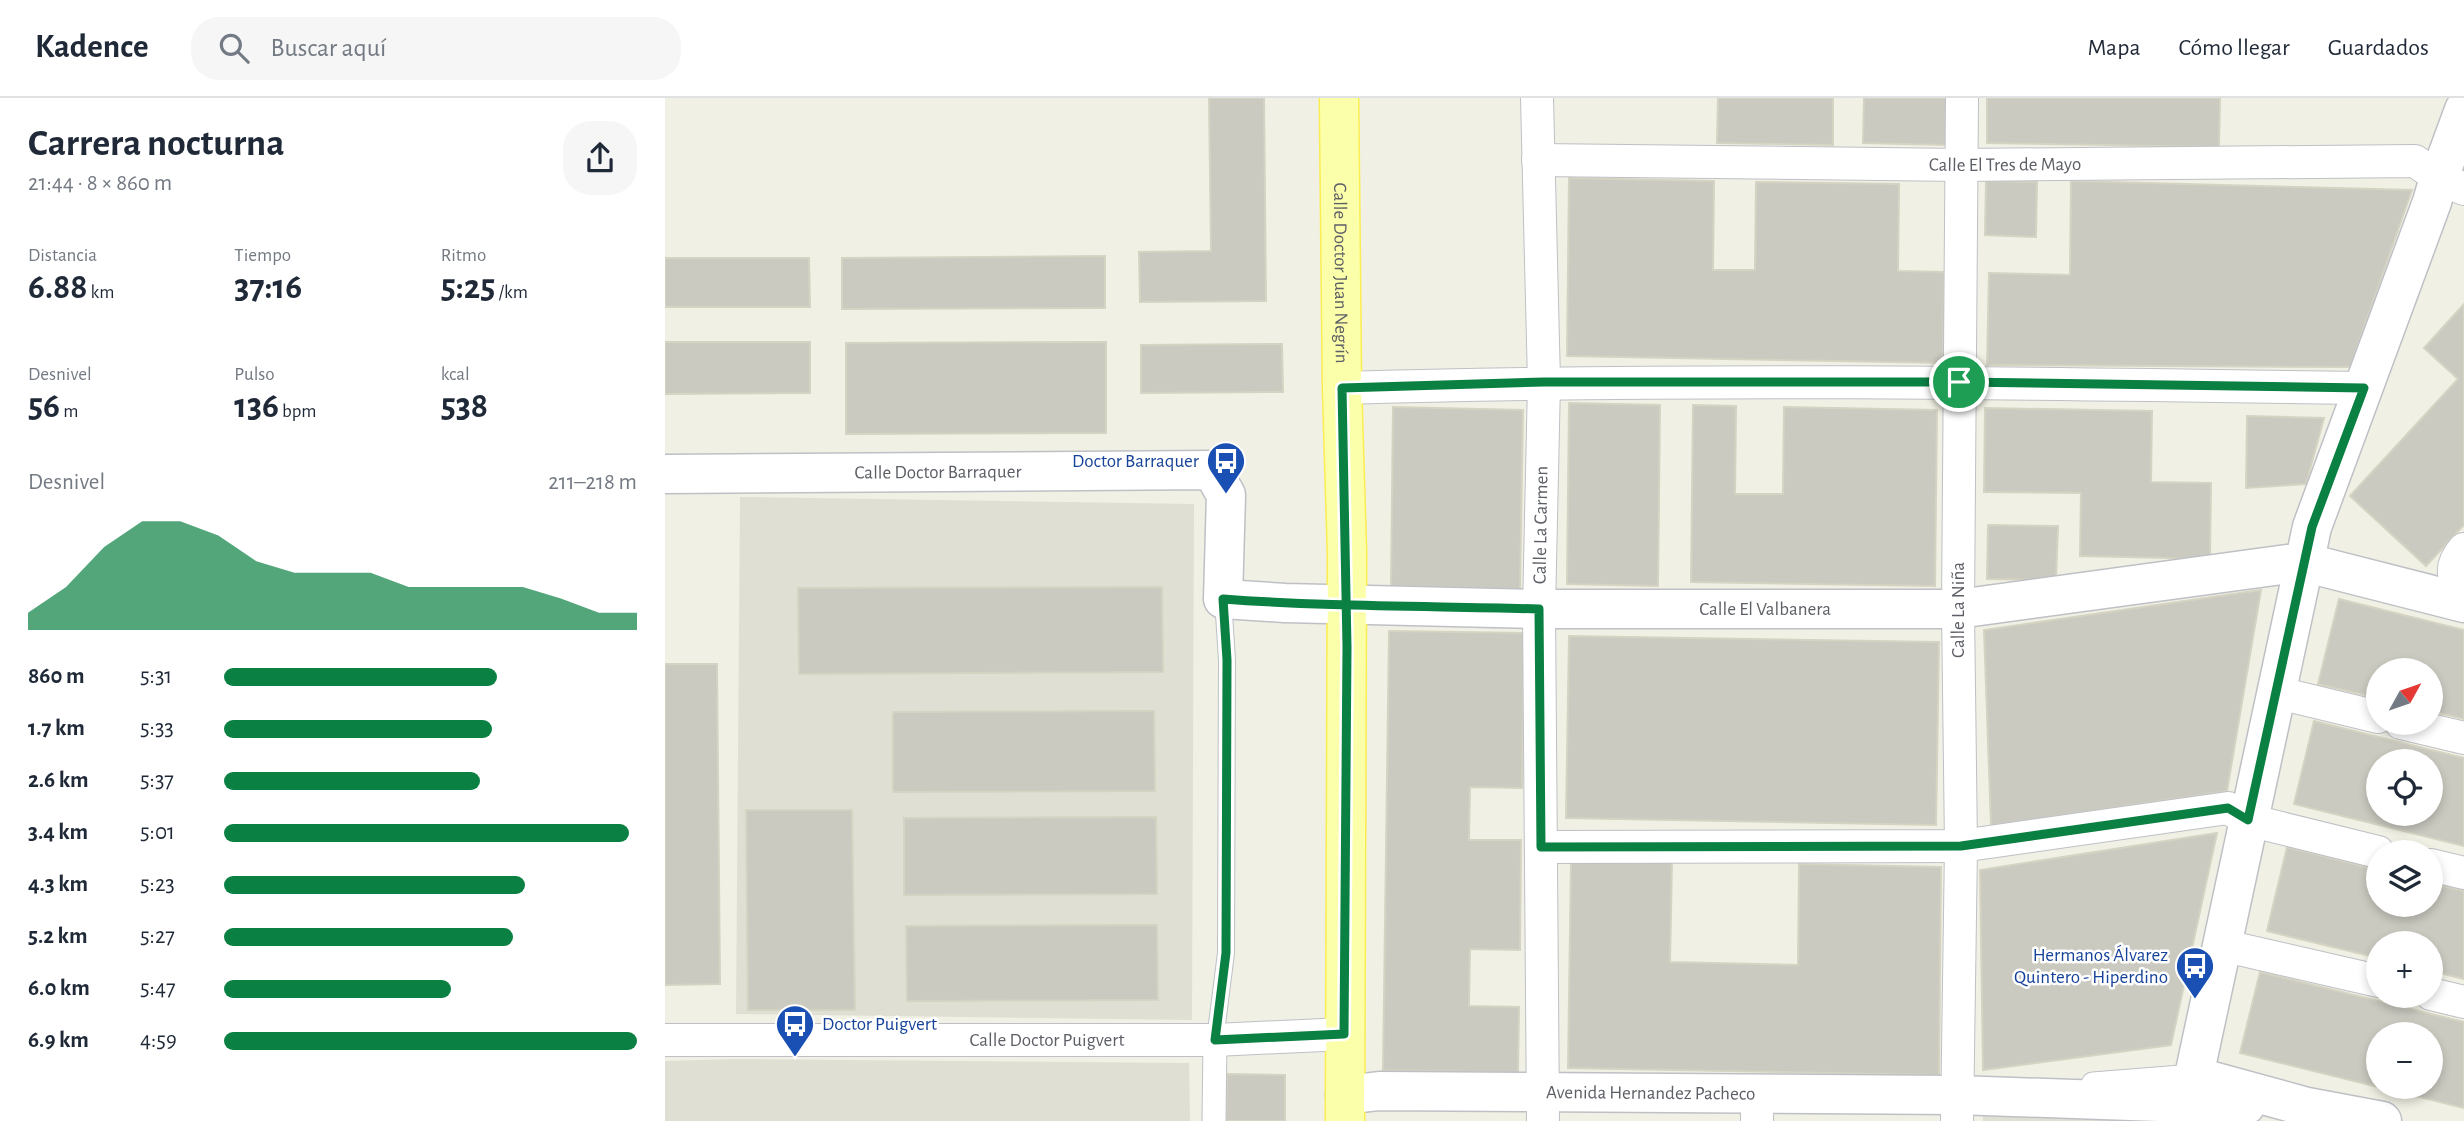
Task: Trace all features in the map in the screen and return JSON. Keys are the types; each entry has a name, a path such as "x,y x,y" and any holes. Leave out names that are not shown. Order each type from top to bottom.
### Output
{"main road":[{"name":"Calle Doctor Juan Negrín","path":"1339,98 1346,605 1345,1108"}],"street":[{"name":"Calle La Carmen","path":"1537,98 1544,382 1539,609 1543,1107"},
{"name":"Calle La Niña","path":"1957,1108 1961,846 1958,609 1962,98"},
{"path":"2203,1090 2221,945 2312,527 2433,202 2451,184 2464,110"},
{"name":"Calle El Tres de Mayo","path":"1538,160 1961,165 2415,161 2451,184"},
{"path":"1342,388 1544,382 1959,382 2364,388"},
{"name":"Calle Doctor Barraquer","path":"665,474 1212,470 1226,495 1223,599"},
{"path":"2464,549 2453,569 2454,581 2464,597"},
{"path":"2303,562 2464,603"},
{"name":"Calle El Valbanera","path":"1223,599 1346,605 1539,609 1958,609 2303,562"},
{"path":"2275,692 2366,714"},
{"path":"2443,733 2464,738"},
{"path":"1541,847 1961,846 2228,808 2248,820 2366,849"},
{"path":"2443,868 2464,873"},
{"path":"2221,945 2366,978"},
{"path":"2443,997 2464,1002"},
{"name":"Calle Doctor Puigvert","path":"665,1040 1215,1040 1344,1034"},
{"path":"1214,1121 1215,1040"},
{"name":"Avenida Hernandez Pacheco","path":"1345,1108 1379,1091 1543,1107 1957,1108 2203,1090 2382,1121"}],"lane":[{"path":"1215,1040 1226,953 1227,660 1223,599"}],"shaded area":[{"path":"740,497 1194,504 1192,1020 736,1014"},
{"path":"736,1059 1189,1063 1190,1121 665,1121 665,1061"},
{"path":"1983,1111 2213,1121 1983,1121"}],"building":[{"path":"1209,98 1264,98 1266,301 1140,302 1139,252 1211,251"},
{"path":"1718,98 1833,98 1833,145 1717,143"},
{"path":"1864,98 1947,98 1947,145 1863,143"},
{"path":"1987,98 2220,98 2219,147 1987,143"},
{"path":"1569,178 1714,181 1713,270 1755,270 1756,182 1899,184 1898,271 1944,272 1943,363 1567,356"},
{"path":"1986,181 2037,182 2036,237 1985,235"},
{"path":"2071,181 2412,190 2350,367 1987,365 1989,273 2070,275"},
{"path":"1105,256 1105,308 842,309 842,258"},
{"path":"665,258 809,258 810,307 665,307"},
{"path":"2464,304 2464,525 2426,566 2350,496 2458,379 2424,348"},
{"path":"665,342 810,342 810,393 665,394"},
{"path":"1106,342 1106,433 846,434 846,343"},
{"path":"1282,344 1283,392 1141,393 1141,345"},
{"path":"1569,403 1660,405 1658,586 1567,584"},
{"path":"1693,405 1736,406 1735,494 1783,494 1784,407 1937,410 1935,586 1691,582"},
{"path":"1393,407 1523,410 1520,589 1391,586"},
{"path":"1985,408 2152,411 2151,482 2211,483 2210,559 2080,556 2081,493 1984,492"},
{"path":"2247,416 2324,418 2306,484 2246,488"},
{"path":"1988,525 2058,526 2056,580 1987,579"},
{"path":"1162,587 1163,672 799,674 798,588"},
{"path":"2261,590 2227,791 1991,826 1984,630"},
{"path":"2339,599 2464,630 2464,719 2443,714 2443,658 2366,658 2366,695 2318,684"},
{"path":"1389,631 1524,633 1522,788 1470,787 1469,840 1521,840 1520,950 1470,949 1469,1006 1519,1007 1518,1073 1383,1070"},
{"path":"1569,636 1939,642 1936,825 1566,818"},
{"path":"665,664 717,664 720,984 665,985"},
{"path":"1154,711 1155,791 893,792 893,712"},
{"path":"2314,721 2428,749 2366,749 2366,822 2294,804"},
{"path":"2443,753 2464,758 2464,846 2383,826 2443,826"},
{"path":"746,810 852,810 855,1010 748,1010"},
{"path":"1156,817 1157,894 904,895 904,818"},
{"path":"2217,833 2171,1045 1983,1070 1980,870"},
{"path":"2287,847 2366,867 2366,917 2443,917 2443,886 2464,891 2464,979 2443,974 2443,931 2366,931 2366,955 2267,931"},
{"path":"1571,860 1672,861 1670,962 1798,965 1799,864 1941,867 1939,1075 1568,1068"},
{"path":"1157,925 1158,1000 907,1001 906,926"},
{"path":"2260,972 2366,998 2366,1008 2407,1008 2464,1022 2464,1108 2428,1099 2443,1099 2443,1022 2366,1022 2366,1084 2240,1053"},
{"path":"1227,1074 1285,1075 1285,1121 1226,1121"}],"place":[{"name":"Doctor Barraquer","path":"1226,495"},
{"name":"Hermanos Álvarez Quintero - Hiperdino","path":"2195,1000"},
{"name":"Doctor Puigvert","path":"795,1058"}],"route":[{"path":"1959,382 1544,382 1342,388 1346,553 1346,605 1347,647 1344,1034 1215,1040 1226,953 1227,660 1223,599 1285,604 1346,605 1387,605 1539,609 1541,847 1961,846 2228,808 2248,820 2312,527 2364,388 1959,382"}]}
